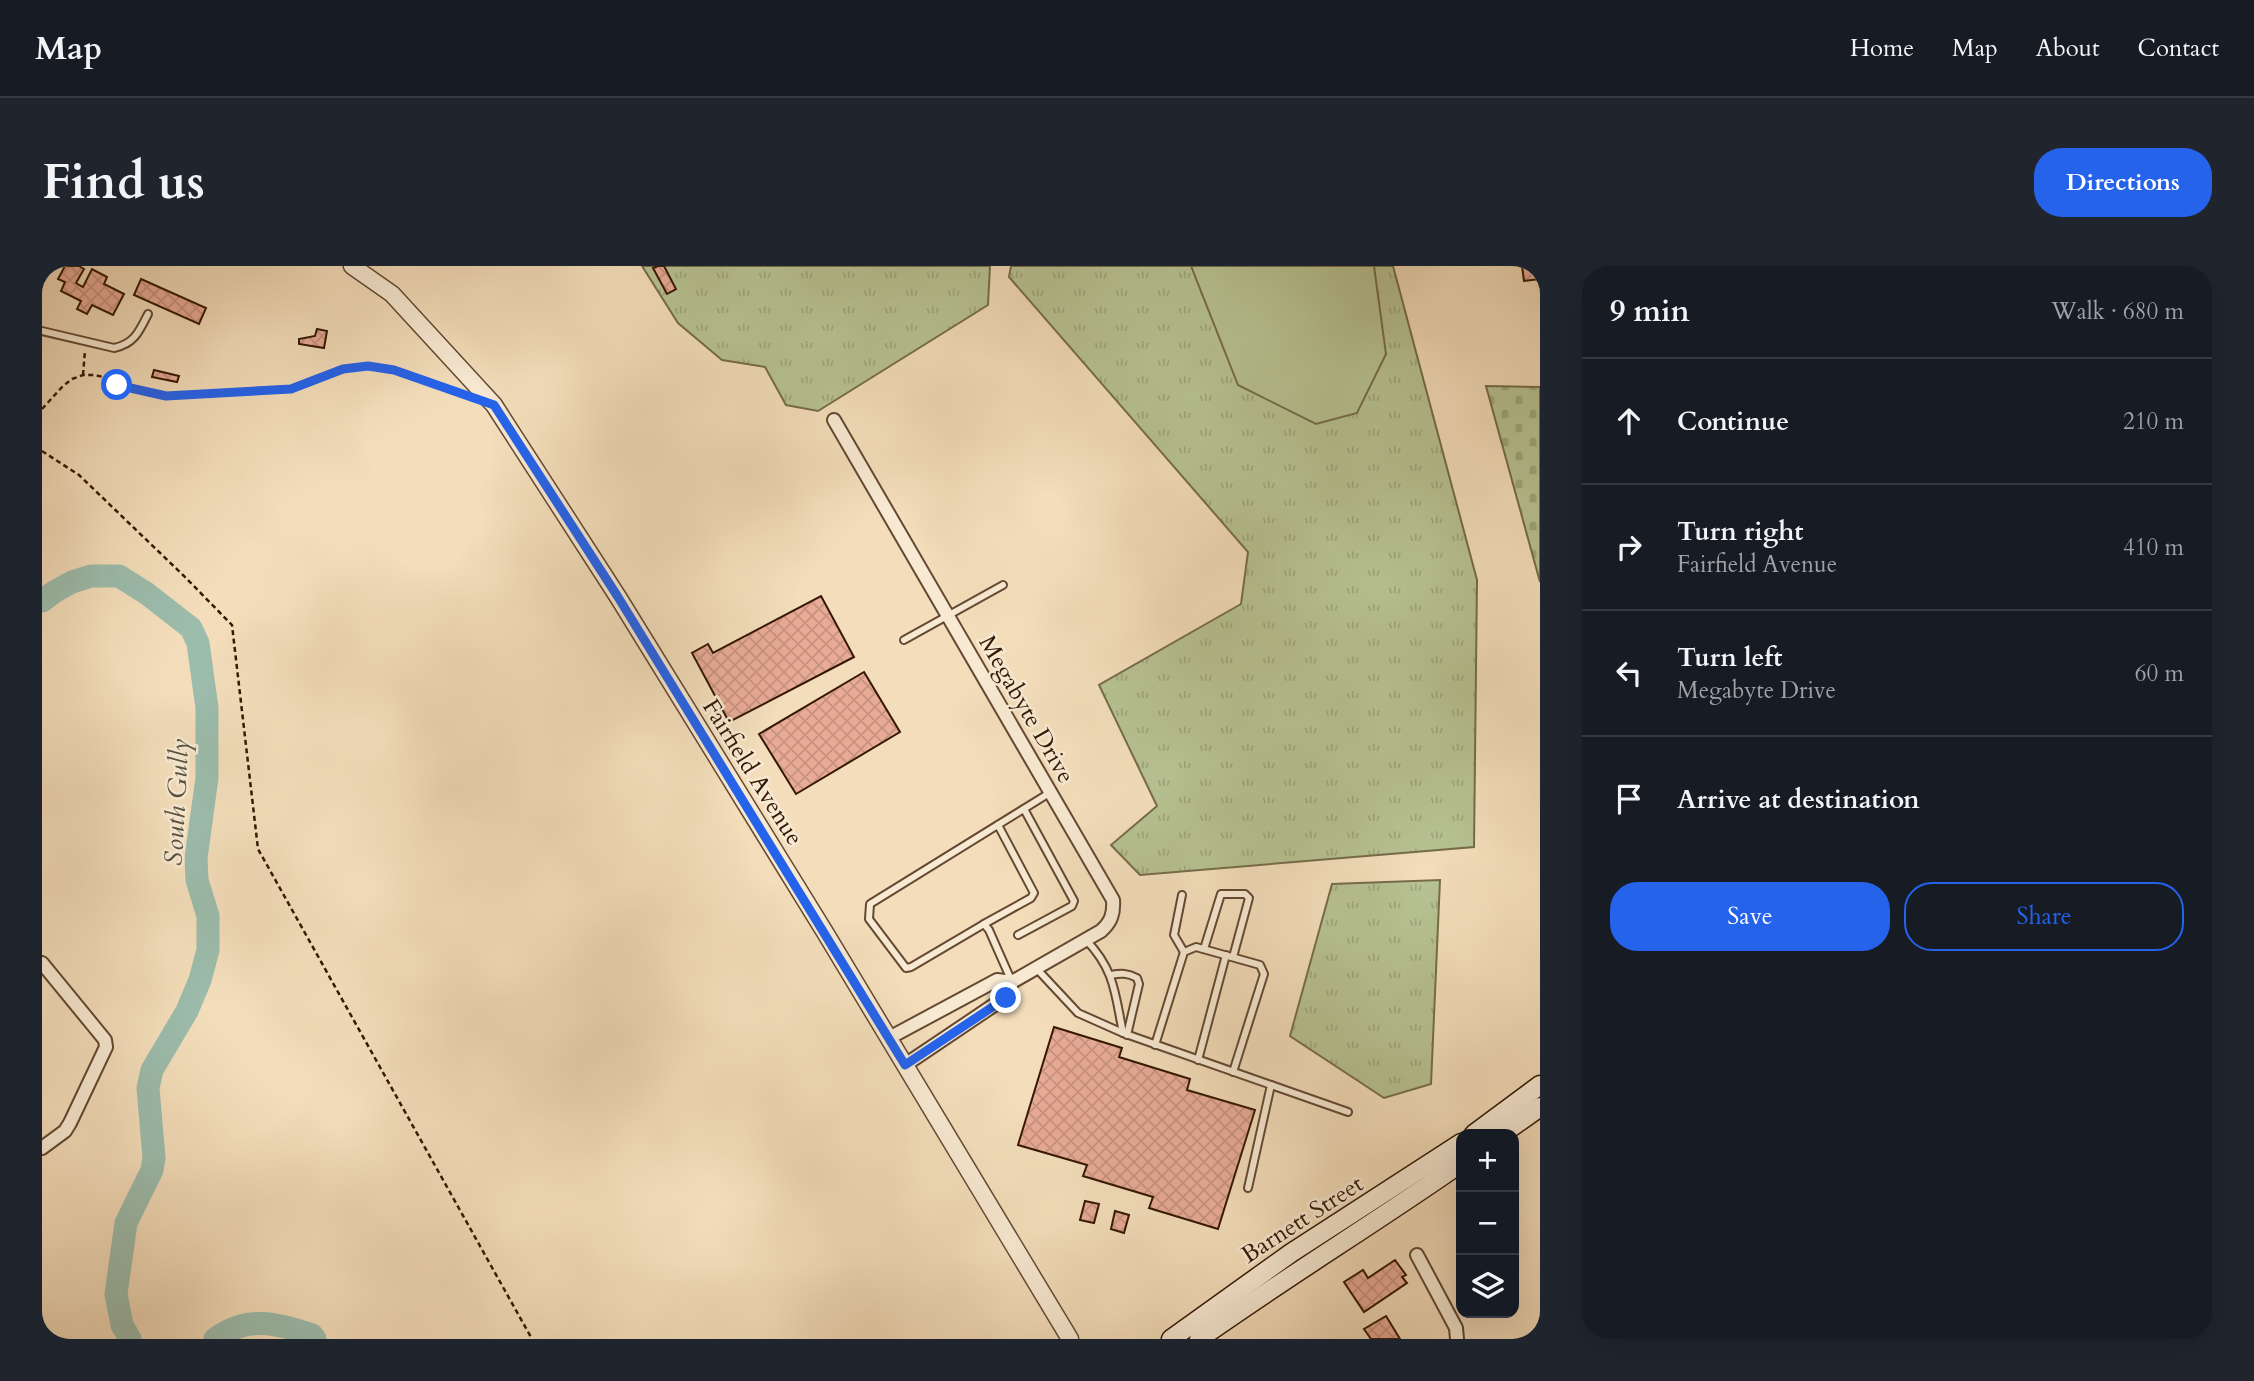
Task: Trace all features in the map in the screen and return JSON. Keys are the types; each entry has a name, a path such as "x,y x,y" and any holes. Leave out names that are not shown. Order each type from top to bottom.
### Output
{"main road":[{"path":"1481,1129 1540,1085"},
{"path":"1509,1129 1540,1107"},
{"name":"Barnett Street","path":"1171,1339 1291,1253 1456,1146"},
{"name":"Barnett Street","path":"1199,1339 1456,1167"}],"street":[{"name":"Fairfield Avenue","path":"352,266 392,294 494,405 618,597 1070,1339"},
{"name":"Megabyte Drive","path":"834,420 1114,900 1108,924 1086,940 1012,982 997,980 889,1038"},
{"path":"42,963 105,1040 106,1047 71,1123 65,1131 42,1148"},
{"name":"Megabyte Drive","path":"905,1065 1006,998 1012,982"},
{"path":"1417,1255 1456,1328 1457,1339"}],"lane":[{"path":"42,331 105,348 122,346 137,337 148,314"},
{"path":"904,640 1003,585"},
{"path":"998,825 1034,893 1031,898 906,968 869,919 870,904 1051,792"},
{"path":"1018,934 1072,906 1074,901 1024,809"},
{"path":"1198,1060 1249,898 1245,894 1221,894 1204,949"},
{"path":"1182,895 1174,935 1184,951"},
{"path":"984,924 1012,982"},
{"path":"1086,940 1100,954 1111,975 1125,1034"},
{"path":"1155,1045 1184,951 1190,948 1204,949 1260,965 1264,974 1233,1072"},
{"path":"1036,968 1078,1013 1125,1034 1348,1112"},
{"path":"1111,975 1131,975 1137,978 1139,984 1125,1034"},
{"path":"1248,1188 1271,1085"}],"path":[{"path":"83,375 85,342"},
{"path":"42,409 63,386 83,375 107,378 117,385 166,396 291,389 343,369 368,366 394,370 469,396"},
{"path":"42,451 79,475 232,625 258,849 532,1339"}],"green space":[{"path":"642,266 990,266 988,305 818,411 786,405 765,367 722,360 678,323"},
{"path":"1011,266 1393,266 1477,580 1474,847 1140,875 1111,845 1157,806 1099,685 1241,604 1248,552 1009,277"},
{"path":"1191,266 1374,266 1386,354 1357,413 1316,424 1238,385"},
{"path":"1486,386 1540,387 1540,582"},
{"path":"1440,880 1431,1084 1384,1098 1290,1036 1332,884"}],"building":[{"path":"65,266 79,266 84,269 76,283 83,287 92,269 107,277 104,284 124,294 113,315 92,305 87,314 77,309 81,301 61,291 65,282 58,279"},
{"path":"664,266 676,289 667,294 653,268"},
{"path":"1522,266 1540,266 1540,279 1524,281"},
{"path":"141,279 206,308 199,324 134,295"},
{"path":"317,329 327,331 324,348 299,344 299,339 315,336"},
{"path":"154,370 179,376 177,382 152,377"},
{"path":"821,596 854,657 729,722 692,653 708,644 713,653"},
{"path":"864,672 900,732 796,794 759,734"},
{"path":"1054,1027 1122,1048 1119,1057 1190,1079 1187,1090 1255,1110 1218,1229 1149,1208 1153,1197 1083,1176 1087,1165 1018,1145"},
{"path":"1085,1201 1099,1204 1094,1223 1080,1220"},
{"path":"1115,1211 1129,1215 1124,1233 1111,1229"},
{"path":"1395,1260 1406,1275 1402,1277 1407,1283 1364,1312 1344,1282 1363,1270 1368,1278"},
{"path":"1386,1316 1400,1339 1371,1339 1364,1329"}],"waterway":[{"name":"South Gully","path":"42,601 72,582 91,576 119,576 146,593 191,628 198,643 207,708 207,778 196,858 197,880 208,916 208,950 200,980 187,1011 152,1070 148,1088 154,1158 152,1170 126,1223 116,1294 122,1325 130,1339"},
{"name":"South Gully","path":"215,1339 227,1331 251,1324 275,1325 312,1335 315,1339"}],"route":[{"path":"117,385 166,396 291,389 343,369 368,366 394,370 494,405 618,597 905,1065 1006,998"}]}
